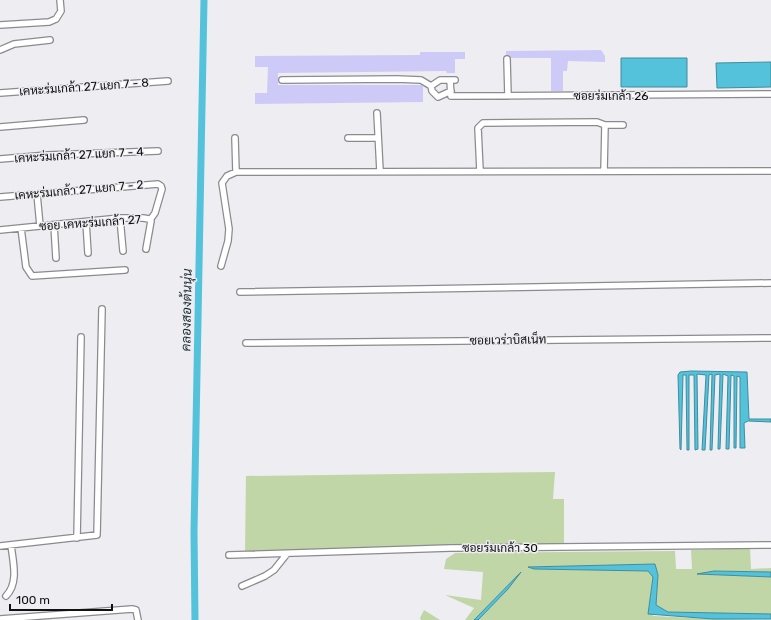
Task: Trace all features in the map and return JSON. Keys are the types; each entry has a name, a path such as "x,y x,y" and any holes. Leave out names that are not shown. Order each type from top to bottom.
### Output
{"street":[{"path":"0,25 49,22 59,17 60,0"},
{"path":"0,50 14,44 50,40"},
{"path":"507,60 508,96"},
{"path":"282,80 397,79 421,80 431,86 440,80 453,80 451,93"},
{"name":"เคหะร่มเกล้า 27 แยก 7 - 8","path":"0,93 168,81"},
{"name":"ซอยร่มเกล้า 26","path":"431,86 432,91 438,96 451,93 508,96 771,94"},
{"path":"377,113 380,171"},
{"path":"0,127 84,120"},
{"path":"480,171 478,128 483,123 597,122 605,125 623,126"},
{"path":"604,171 605,125"},
{"path":"235,138 236,172"},
{"path":"348,138 378,138"},
{"name":"เคหะร่มเกล้า 27 แยก 7 - 4","path":"0,159 48,155 158,152"},
{"path":"221,266 228,241 229,230 222,183 227,176 236,172 771,171"},
{"name":"เคหะร่มเกล้า 27 แยก 7 - 2","path":"0,197 158,184 162,189 155,213 150,220"},
{"path":"37,194 40,226"},
{"path":"120,218 123,251"},
{"name":"ซอย เคหะร่มเกล้า 27","path":"0,230 120,218 143,218 150,220 146,249"},
{"path":"86,222 88,253"},
{"path":"54,225 56,258"},
{"path":"21,228 26,267 32,276 125,270"},
{"path":"240,292 771,283"},
{"path":"0,546 96,535 102,309"},
{"path":"77,538 82,337"},
{"name":"ซอยเวร่าบิสเน็ท","path":"246,343 771,338"},
{"path":"6,596 12,590 14,583 11,545"},
{"name":"ซอยร่มเกล้า 30","path":"229,555 286,555 450,548 771,545"},
{"path":"242,586 265,576 274,570 286,555"},
{"path":"0,619 132,609 136,610 138,620"}],"green space":[{"path":"555,472 553,499 564,499 564,544 293,551 245,554 246,476"},
{"path":"750,548 751,569 771,568 771,572 714,571 699,574 771,577 771,614 668,612 656,605 658,575 655,564 530,567 534,569 648,571 653,577 648,613 654,616 771,620 478,620 508,589 517,576 474,620 465,620 474,608 445,595 481,600 483,572 444,569 446,559 455,553 675,551 676,569 692,569 691,550"},
{"path":"424,610 440,620 421,620 420,618"}],"water":[{"path":"621,58 687,58 687,87 621,87"},
{"path":"771,62 771,87 717,88 716,63"},
{"path":"680,372 747,372 749,419 771,419 771,422 748,421 744,423 745,448 740,448 740,377 737,376 736,448 734,448 734,376 731,375 729,449 726,449 728,376 723,374 720,449 718,449 720,374 715,375 712,450 710,450 712,374 709,375 705,450 702,450 706,375 697,374 698,449 695,450 694,375 689,375 689,450 687,450 686,375 683,375 681,450 678,375"},
{"path":"655,564 658,575 656,605 668,612 771,614 771,619 713,619 648,614 653,577 648,571 534,569 528,567"},
{"path":"714,571 771,572 771,577 697,574"},
{"path":"521,572 508,589 478,620 474,620"}],"building":[{"path":"601,50 605,56 605,62 568,61 567,71 563,71 563,91 551,91 551,58 511,58 509,55 506,55 506,51"},
{"path":"420,52 465,52 465,59 455,59 455,73 447,73 446,71 278,73 278,85 421,85 423,86 423,102 255,104 255,93 267,93 268,67 255,67 255,56 420,55"}],"waterway":[{"name":"คลองสองต้นนุ่น","path":"195,620 194,532 204,0"}]}
